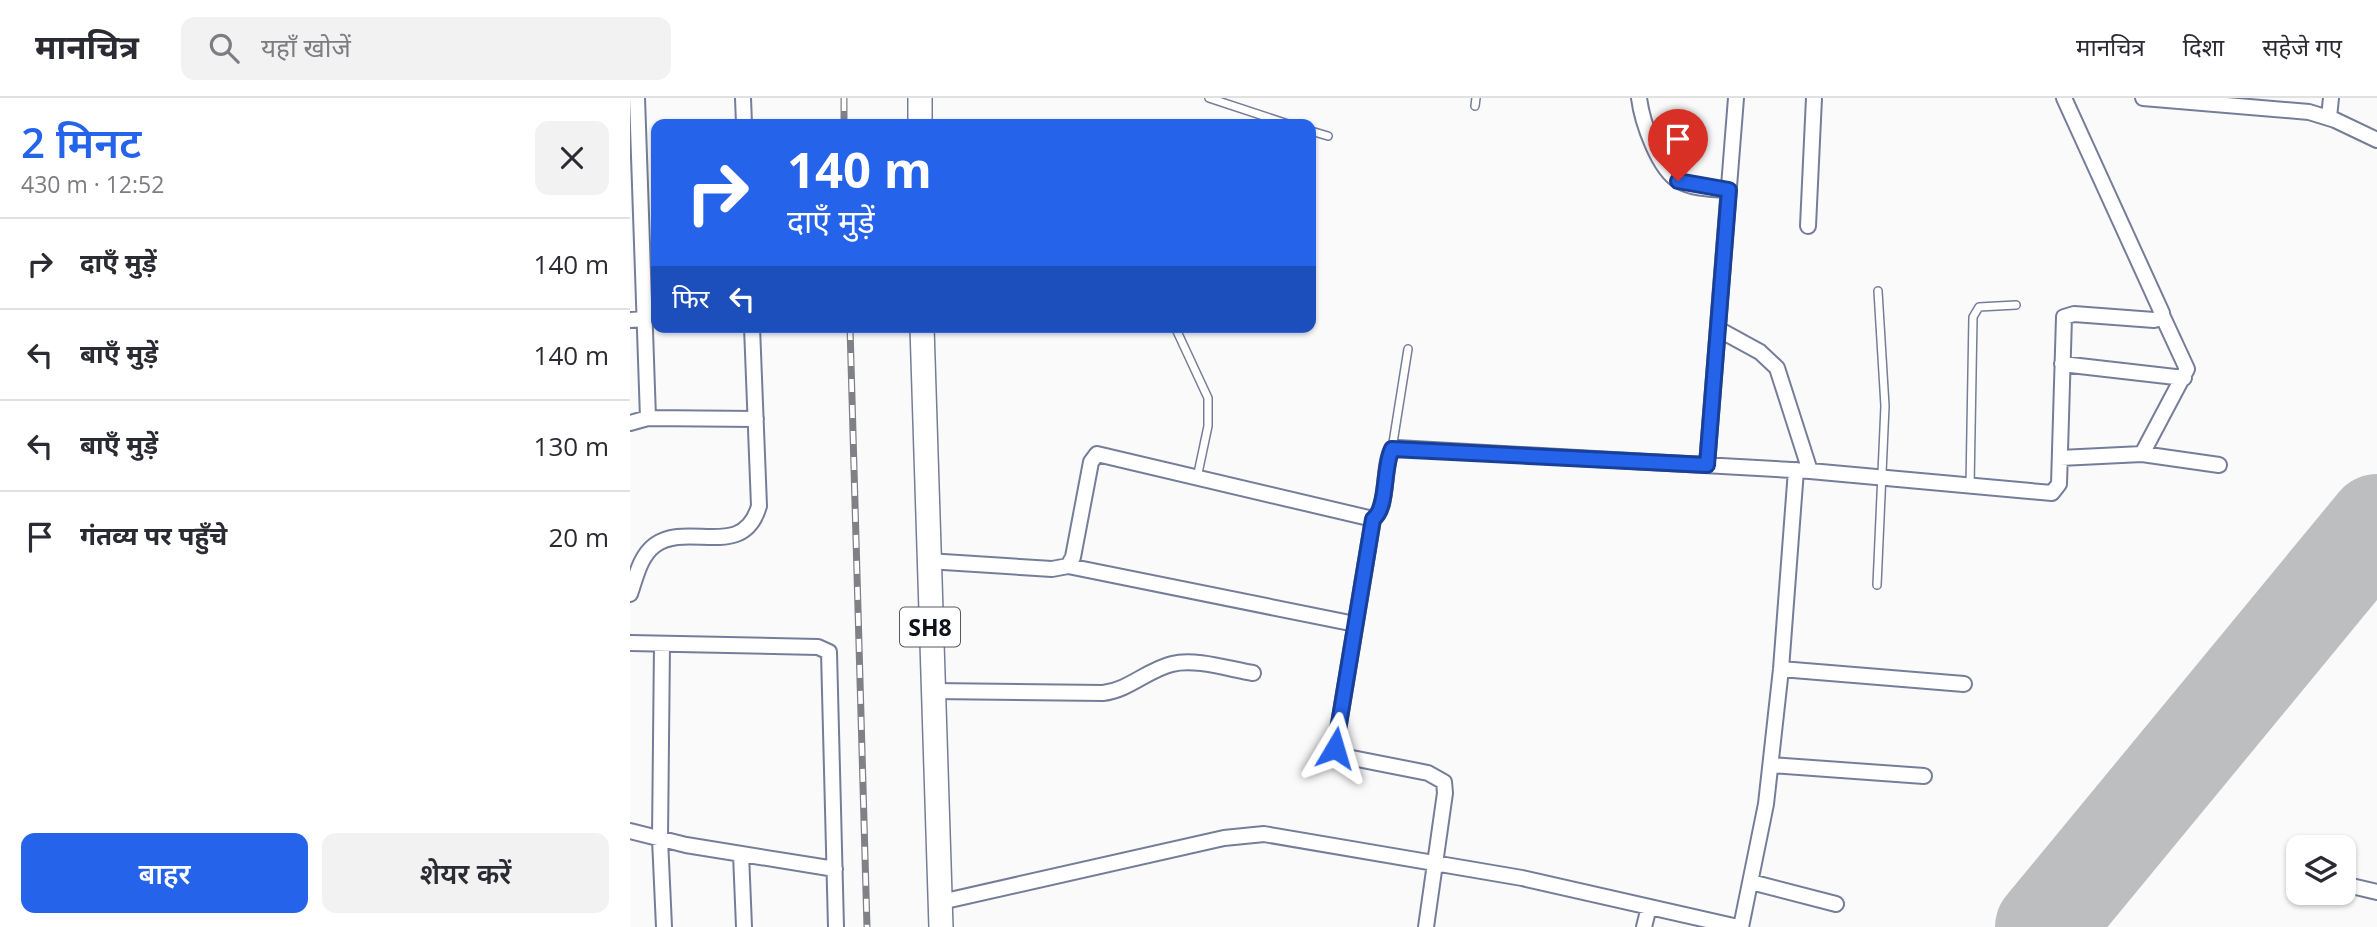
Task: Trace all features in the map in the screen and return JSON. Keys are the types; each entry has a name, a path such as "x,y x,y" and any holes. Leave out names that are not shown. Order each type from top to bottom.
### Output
{"main road":[{"path":"920,98 920,119"},
{"name":"SH8","path":"922,333 941,927"}],"street":[{"path":"637,98 637,320 648,418"},
{"path":"743,98 744,119"},
{"path":"1639,98 1649,138 1673,176 1695,187 1729,190"},
{"path":"1707,465 1736,98"},
{"path":"1808,226 1814,98"},
{"path":"2064,98 2186,365 2184,378 2142,454"},
{"path":"2143,98 2291,110 2329,117 2377,141"},
{"path":"2329,117 2330,98"},
{"path":"1426,927 1446,793 1441,778 1342,756 1335,748 1373,519 1381,508 1388,458 1392,449 1803,470 2052,493 2059,484 2066,315 2154,320 2162,315"},
{"path":"941,902 1245,834 1286,837 1522,878 1739,927 1751,882 1771,765 1803,470 1777,368 1760,352 1718,329"},
{"path":"630,594 649,551 663,541 733,536 746,530 755,520 759,506 752,333"},
{"path":"2062,364 2184,378"},
{"path":"630,423 648,418 756,419"},
{"path":"1068,566 1073,557 1094,456 1102,454 1373,519"},
{"path":"2060,458 2142,454 2219,465"},
{"path":"630,559 638,573"},
{"path":"928,561 1052,569 1068,566 1355,624"},
{"path":"630,643 818,647 829,652 836,927"},
{"path":"663,644 660,839 664,927"},
{"path":"932,691 1103,693 1116,691 1163,667 1182,663 1253,673"},
{"path":"1781,669 1964,684"},
{"path":"1771,765 1924,776"},
{"path":"630,831 660,839 835,869"},
{"path":"741,854 744,927"},
{"path":"1751,882 1836,904"},
{"path":"2356,887 2377,892"},
{"path":"1644,927 1649,907"}],"lane":[{"path":"1209,98 1273,119"},
{"path":"1316,132 1328,136"},
{"path":"1877,585 1885,406 1878,290"},
{"path":"1970,486 1973,317 1979,307 2016,305"},
{"path":"1178,333 1208,398 1208,426 1197,478"},
{"path":"1392,449 1408,349"}],"runway":[{"path":"2044,927 2377,523"}],"railway":[{"path":"844,98 844,119"},
{"path":"850,333 867,927"}],"route":[{"path":"1335,748 1373,519 1377,518 1381,508 1388,458 1392,449 1707,465 1729,190 1695,187 1678,181"}]}
